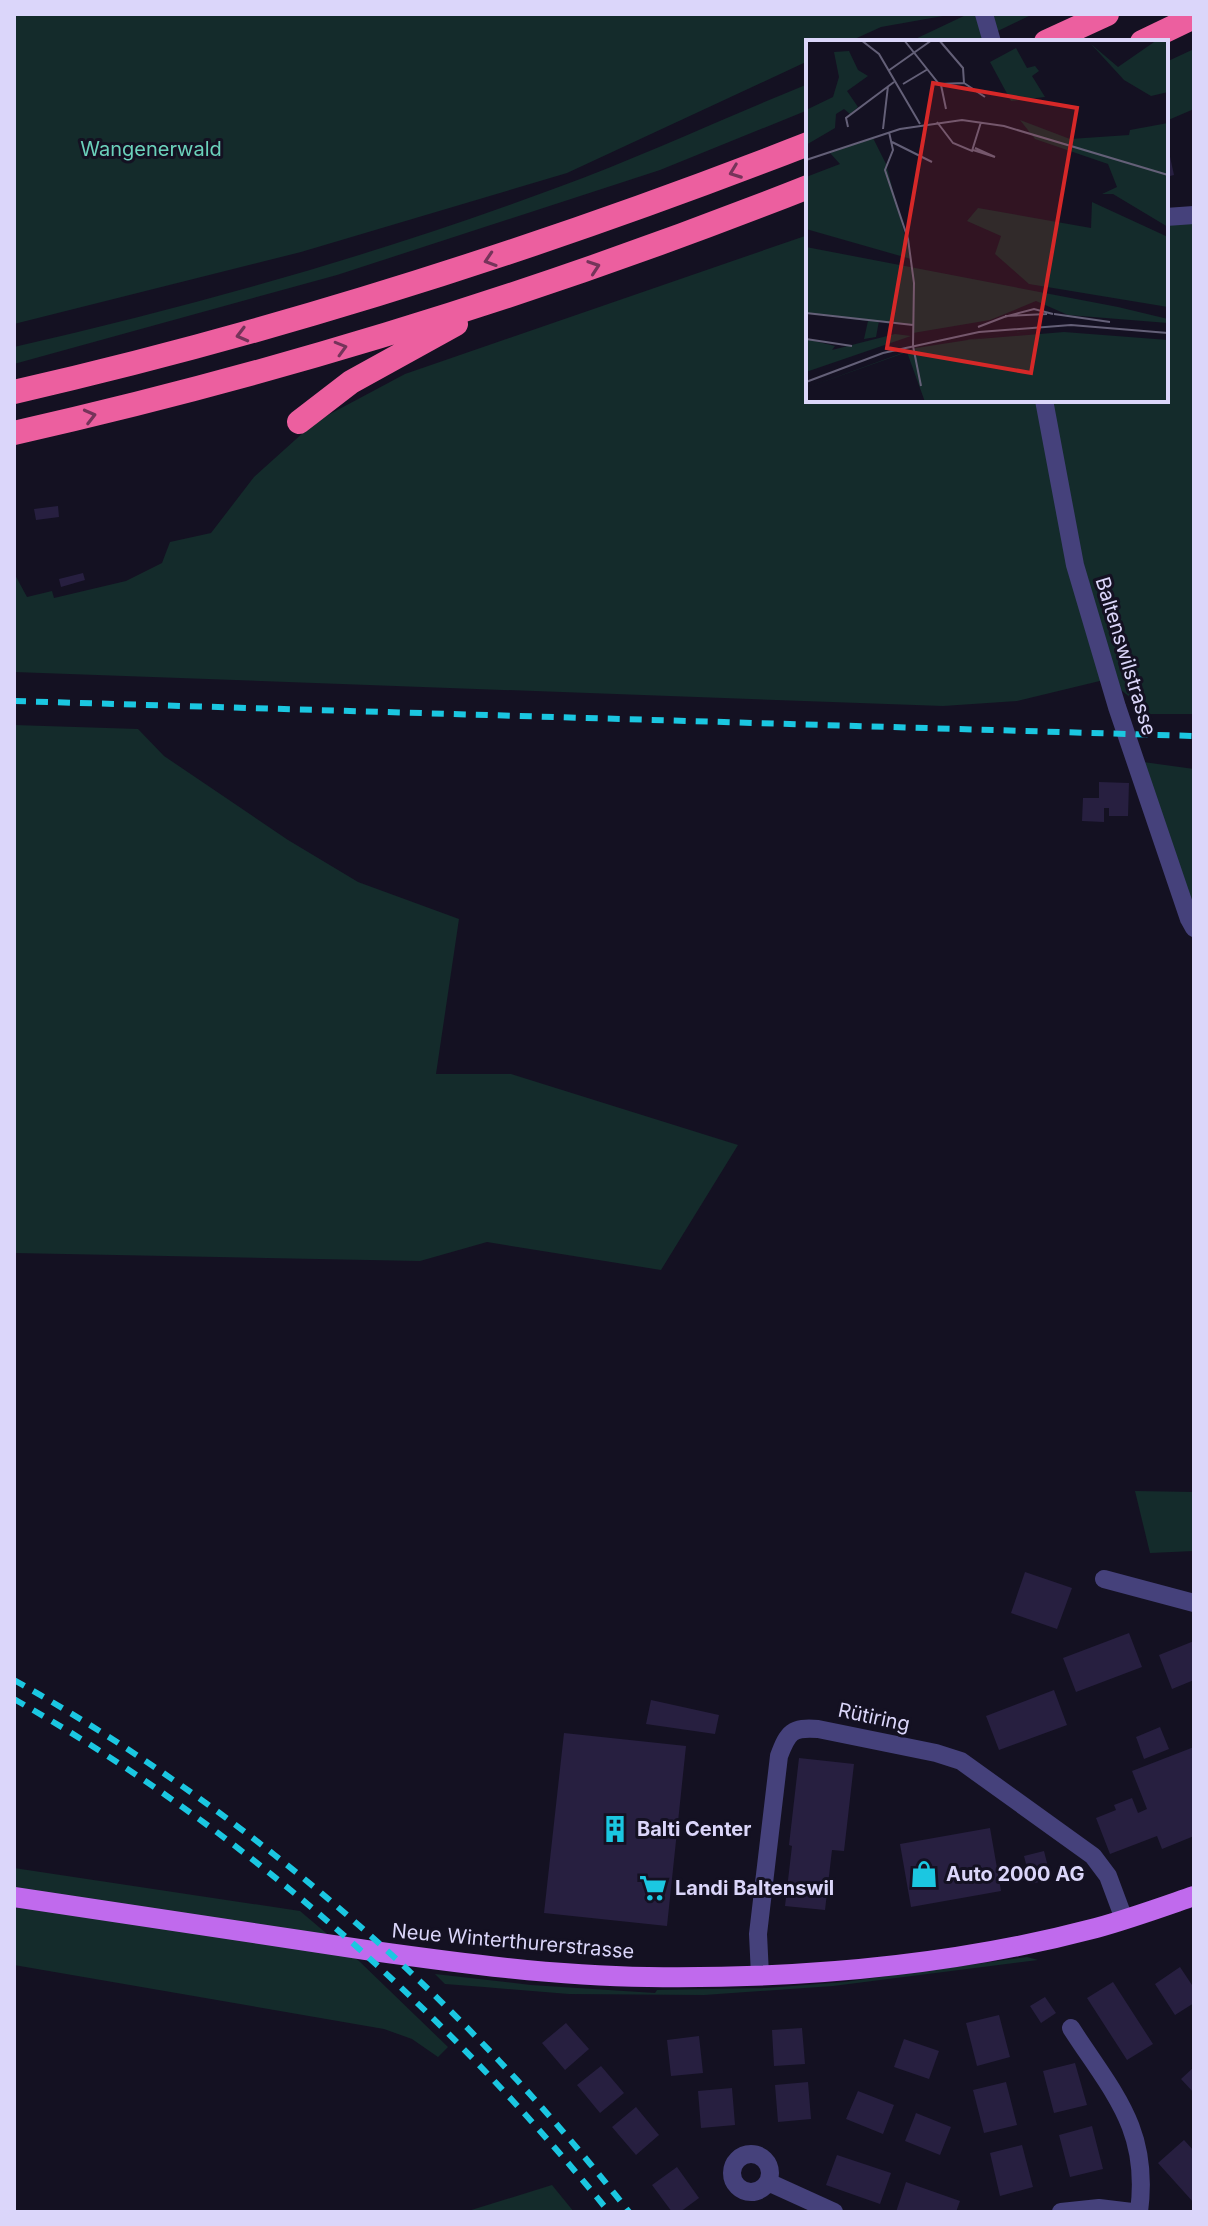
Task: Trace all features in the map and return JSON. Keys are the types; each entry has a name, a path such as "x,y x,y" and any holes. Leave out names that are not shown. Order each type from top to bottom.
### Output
{"highway":[{"path":"1050,40 1107,14"},
{"path":"1146,40 1194,17"},
{"path":"14,392 179,352 371,297 595,224 806,145"},
{"path":"14,433 278,367 494,301 641,251 806,188"},
{"path":"299,422 351,382 494,301"}],"main road":[{"name":"Neue Winterthurerstrasse","path":"14,1897 497,1967 647,1977 760,1975 935,1959 1057,1937 1194,1896"}],"street":[{"path":"984,14 991,40"},
{"path":"1168,217 1194,215"},
{"name":"Baltenswilstrasse","path":"1044,402 1075,565 1117,707 1191,923"},
{"path":"1104,1579 1194,1603"},
{"name":"Rütiring","path":"760,1975 758,1934 779,1756 786,1737 799,1727 895,1744 961,1761 1093,1856 1108,1876 1124,1919"},
{"path":"1071,2028 1121,2105 1134,2131 1142,2170 1139,2212"},
{"path":"768,2182 834,2212"},
{"path":"1061,2212 1099,2208 1132,2212"}],"green space":[{"name":"Wangenerwald","path":"14,14 954,14 881,27 852,40 806,40 806,62 567,173 301,252 14,324"},
{"path":"968,14 1033,14 979,40 913,40"},
{"path":"1194,49 1194,109 1168,120 1168,61"},
{"path":"806,85 806,111 660,170 337,275 14,364 14,347 220,296 423,235 651,150"},
{"path":"1194,215 1194,714 1150,714 1108,679 1017,701 943,706 14,672 14,573 27,597 52,591 54,598 126,581 162,563 170,542 211,533 254,477 315,422 405,374 806,236 806,402 1168,402 1168,217"},
{"path":"14,725 138,729 164,756 288,840 358,882 459,919 436,1074 511,1074 738,1145 661,1270 487,1242 420,1261 14,1253"},
{"path":"1136,761 1194,769 1194,928"},
{"path":"1135,1491 1194,1492 1194,1551 1150,1553"},
{"path":"14,1868 300,1911 359,1961 448,2047 438,2057 412,2039 384,2029 14,1965"},
{"path":"1027,1957 1038,1960 833,1986 704,1995 569,1994 445,1984 435,1974 531,1985 655,1993 657,1990 766,1988 844,1982"},
{"path":"552,2185 574,2212 465,2212"}],"building":[{"path":"1168,148 1174,175 1168,176"},
{"path":"58,506 59,517 36,520 34,509"},
{"path":"83,573 85,580 61,587 59,579"},
{"path":"1099,782 1129,783 1128,816 1109,816 1109,808 1104,808 1104,822 1082,821 1083,798 1099,798"},
{"path":"1025,1572 1072,1588 1057,1629 1011,1613"},
{"path":"1129,1633 1142,1667 1076,1692 1063,1658"},
{"path":"1194,1641 1194,1680 1172,1689 1159,1655"},
{"path":"1054,1690 1067,1725 999,1750 986,1716"},
{"path":"651,1700 719,1715 715,1734 646,1724"},
{"path":"1160,1727 1169,1749 1144,1759 1136,1737"},
{"name":"Balti Center","path":"564,1733 686,1746 667,1926 544,1913"},
{"path":"1194,1747 1194,1836 1162,1849 1157,1836 1110,1854 1096,1818 1116,1810 1114,1805 1132,1798 1138,1813 1147,1809 1132,1771"},
{"path":"799,1758 854,1764 844,1851 832,1850 825,1910 785,1906"},
{"path":"990,1828 1001,1891 911,1907 900,1844"},
{"path":"1044,1851 1051,1879 1031,1884 1024,1856"},
{"path":"1180,1967 1194,1988 1194,2003 1175,2015 1155,1984"},
{"path":"1113,1982 1153,2044 1127,2060 1087,1998"},
{"path":"1045,1997 1056,2013 1041,2023 1030,2006"},
{"path":"999,2015 1010,2057 977,2066 966,2023"},
{"path":"566,2023 589,2049 565,2070 542,2043"},
{"path":"802,2028 805,2064 774,2066 772,2030"},
{"path":"699,2036 703,2073 671,2076 667,2040"},
{"path":"904,2039 939,2051 929,2079 894,2067"},
{"path":"1075,2063 1087,2105 1054,2113 1043,2071"},
{"path":"601,2066 624,2093 600,2113 577,2085"},
{"path":"1194,2067 1194,2093 1181,2079"},
{"path":"808,2082 811,2119 778,2122 775,2085"},
{"path":"1006,2082 1017,2125 984,2133 973,2090"},
{"path":"732,2088 735,2125 701,2128 698,2091"},
{"path":"858,2091 894,2105 883,2134 846,2119"},
{"path":"636,2107 659,2135 636,2155 612,2127"},
{"path":"916,2113 951,2127 940,2155 905,2141"},
{"path":"1092,2126 1103,2169 1070,2177 1059,2135"},
{"path":"1184,2140 1194,2151 1194,2203 1158,2163"},
{"path":"1022,2145 1033,2187 1000,2196 990,2153"},
{"path":"837,2155 891,2173 880,2204 826,2185"},
{"path":"677,2167 699,2198 680,2212 672,2212 652,2185"},
{"path":"906,2182 960,2201 956,2212 896,2212"}],"railway":[{"path":"14,701 1194,736"},
{"path":"14,1680 187,1789 348,1916 496,2057 629,2212"},
{"path":"14,1699 99,1750 181,1806 335,1928 408,1994 478,2064 545,2136 609,2212"}],"place":[{"name":"Balti Center","path":"615,1829"},
{"name":"Auto 2000 AG","path":"924,1874"},
{"name":"Landi Baltenswil","path":"653,1888"}]}
